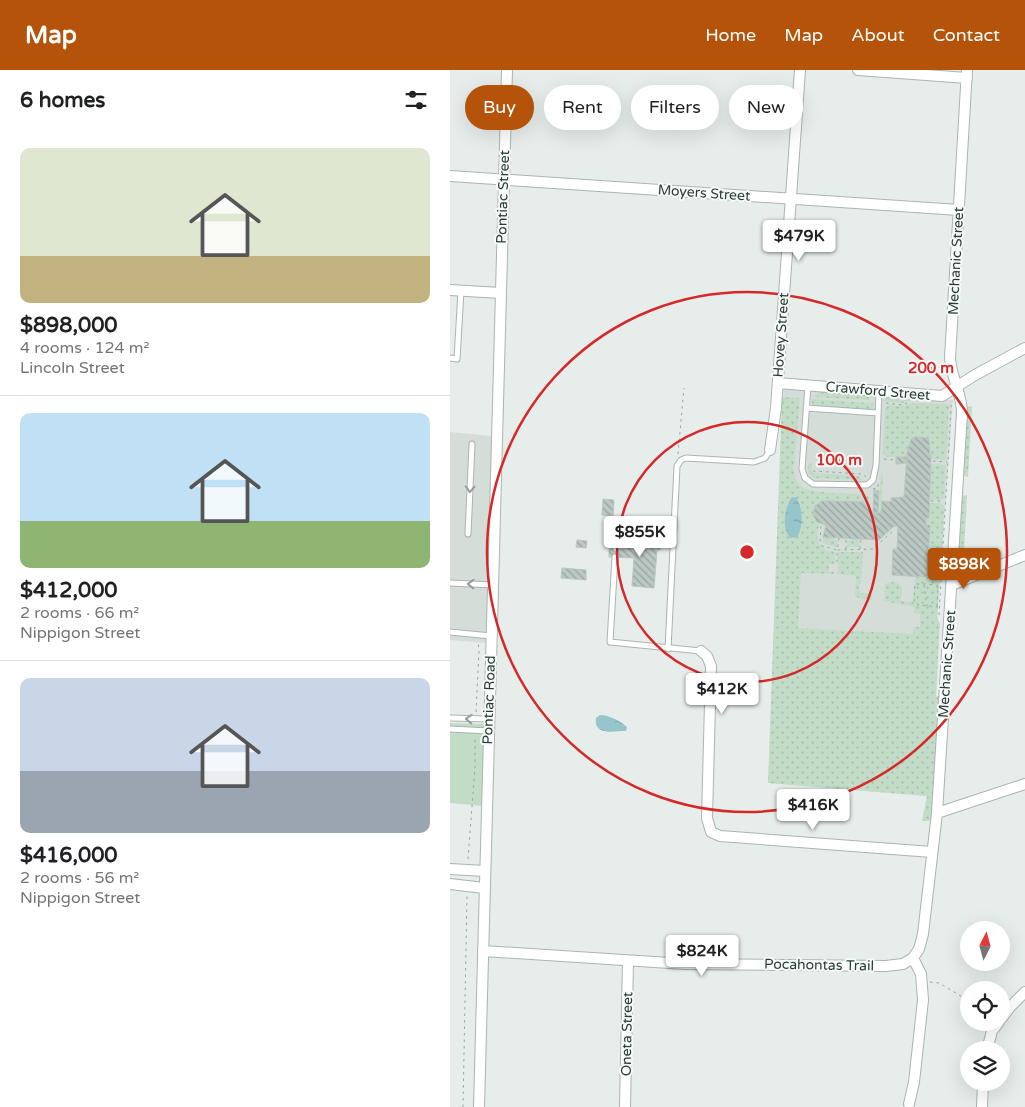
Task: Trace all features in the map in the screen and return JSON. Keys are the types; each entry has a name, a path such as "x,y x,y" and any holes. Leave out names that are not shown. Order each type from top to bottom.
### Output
{"street":[{"name":"Pontiac Street","path":"500,293 507,70"},
{"name":"Hovey Street","path":"770,450 778,383 800,70"},
{"path":"858,70 967,74"},
{"name":"Mechanic Street","path":"913,958 919,949 923,934 937,813 952,585 962,413 950,358 967,74"},
{"name":"Moyers Street","path":"450,176 959,210"},
{"path":"450,290 500,293"},
{"name":"Pontiac Road","path":"479,1107 500,293"},
{"name":"Crawford Street","path":"778,383 942,396 975,375 1025,348"},
{"path":"952,585 1025,555"},
{"path":"701,651 707,656 711,666 707,818 712,833 720,836 932,852"},
{"path":"937,813 1025,784"},
{"path":"450,868 485,871"},
{"path":"450,884 484,888"},
{"name":"Pocahontas Trail","path":"483,952 700,964 886,966 903,964 913,958"},
{"path":"908,1104 914,1082 921,1019 922,981 920,971 913,958"},
{"name":"Oneta Street","path":"625,1107 628,961"},
{"path":"1010,1007 1025,992"},
{"path":"982,1107 983,1091"}],"lane":[{"path":"450,358 457,358 461,291"},
{"path":"808,386 802,469 805,478 813,484 867,485 873,480 876,465 879,391"},
{"path":"806,408 878,413"},
{"path":"468,534 472,444"},
{"path":"668,648 677,466 686,458 754,462 766,458 770,450"},
{"path":"616,549 617,520 674,520"},
{"path":"615,557 610,642 701,651"},
{"path":"450,583 493,585"},
{"path":"450,632 491,636"},
{"path":"450,718 489,719"},
{"path":"450,729 488,731"}],"path":[{"path":"677,466 684,388"},
{"path":"885,404 910,402"},
{"path":"938,607 951,409 951,405 948,404"},
{"path":"933,461 948,462"},
{"path":"813,471 863,474 866,478"},
{"path":"931,501 945,501"},
{"path":"821,526 820,540 822,546 837,550 873,549 895,528"},
{"path":"836,563 839,538"},
{"path":"846,538 846,549"},
{"path":"860,550 861,539"},
{"path":"929,563 942,564"},
{"path":"938,607 918,605 914,601 915,584 938,586 939,618"},
{"path":"924,584 927,606"},
{"path":"476,716 478,634"},
{"path":"467,870 475,766 475,730"},
{"path":"463,1107 466,886"},
{"path":"922,981 939,983 960,996"}],"shaded area":[{"path":"784,384 953,400 933,678 927,796 768,783"},
{"path":"450,432 492,436 487,643 450,640"}],"green space":[{"path":"820,392 865,396 871,400 813,397"},
{"path":"782,397 800,398 794,469 798,483 802,487 813,491 865,494 869,497 870,510 863,502 822,501 815,506 813,515 819,523 817,537 819,543 826,550 835,552 835,564 829,564 829,572 834,572 834,574 801,573 798,628 913,634 913,627 920,627 920,614 914,613 914,607 884,601 885,584 892,582 898,584 902,587 901,601 913,602 915,577 927,578 928,564 940,568 937,618 940,623 936,697 941,695 931,820 929,821 922,821 927,796 768,783"},
{"path":"885,398 949,401 911,400 903,403 883,401"},
{"path":"812,399 873,403 873,407 870,410 816,406 812,405"},
{"path":"913,403 947,404 949,406 946,460 931,459 929,440 920,437 911,439 907,458 887,457 883,454 885,409 889,405 902,406"},
{"path":"972,406 968,477 963,475 967,407"},
{"path":"811,463 812,473 860,476 862,480 814,478 808,472 808,464"},
{"path":"931,464 946,465 944,498 940,500 929,500"},
{"path":"881,473 883,475 881,513 878,512"},
{"path":"967,495 963,570 960,571 958,563 962,496"},
{"path":"928,503 940,503 944,506 942,558 935,560 928,559 930,525 926,525"},
{"path":"822,538 838,540 837,547 825,544"},
{"path":"850,539 859,539 860,547 847,547 847,541 850,541"},
{"path":"838,552 863,552 859,587 861,593 872,594 872,600 860,599 855,596 856,576 837,574 839,565"},
{"path":"450,723 485,724 483,806 450,803"}],"water":[{"path":"796,497 802,522 797,537 790,538 787,533 785,518 791,498"},
{"path":"600,715 611,717 621,723 627,727 626,731 611,732 601,730 596,724 596,718"}],"building":[{"path":"915,437 929,440 931,455 929,518 926,518 926,525 930,525 927,577 892,575 893,549 897,549 898,526 894,526 879,540 823,537 826,525 817,522 813,515 815,506 822,501 863,502 870,512 881,513 882,501 891,502 891,498 904,497 907,454 911,439"},
{"path":"896,457 907,457 907,463 896,464"},
{"path":"874,490 879,491 878,512 873,512"},
{"path":"603,499 614,500 613,516 602,515"},
{"path":"623,534 658,537 657,542 660,543 660,550 657,550 654,588 632,586 634,558 609,557 609,548 622,549"},
{"path":"577,540 587,541 586,548 576,547"},
{"path":"562,568 586,570 586,580 561,578"}]}
